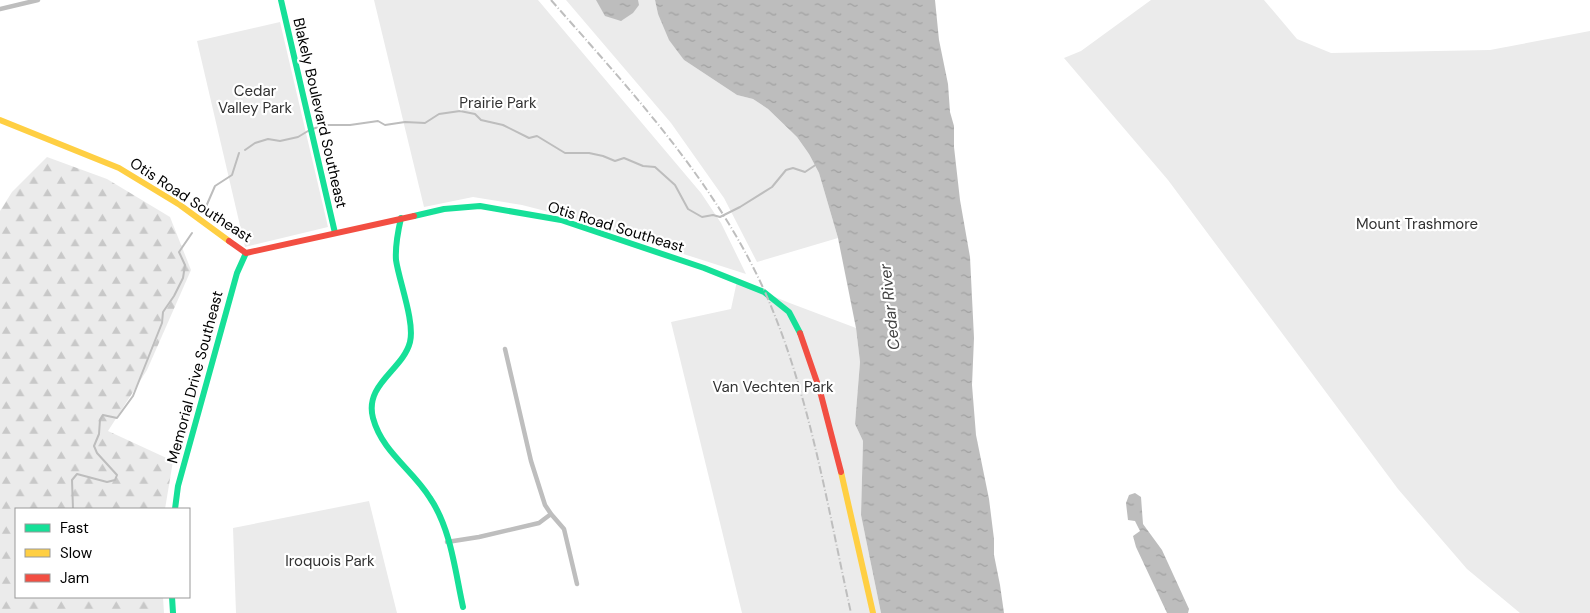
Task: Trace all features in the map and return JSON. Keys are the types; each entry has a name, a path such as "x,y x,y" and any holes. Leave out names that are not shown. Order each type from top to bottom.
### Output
{"street":[{"path":"0,9 38,0"},
{"name":"Blakely Boulevard Southeast","path":"281,0 335,232"},
{"name":"Otis Road Southeast","path":"0,120 119,168 180,205 246,253 444,208 480,206 561,220 704,268 764,292 789,312 805,344 820,391 873,613"},
{"path":"401,218 396,258 411,328 410,339 408,347 378,387 371,406 372,414 384,444 419,483 436,508 447,542 463,607"},
{"name":"Memorial Drive Southeast","path":"175,508 178,486 234,282 246,253"},
{"path":"506,349 531,461 545,505 564,529 577,584"},
{"path":"447,542 479,537 539,523 551,514"},
{"path":"172,598 173,613"}],"green space":[{"name":"Prairie Park","path":"374,0 538,0 701,193 721,223 746,274 565,216 522,205 473,197 424,207"},
{"path":"566,0 655,0 658,14 684,60 737,95 753,99 768,109 797,137 819,173 838,238 757,262 724,198 671,123"},
{"name":"Mount Trashmore","path":"1151,0 1264,0 1297,39 1331,53 1490,50 1590,31 1590,613 1520,613 1467,569 1398,489 1168,180 1064,58 1081,51"},
{"name":"Cedar Valley Park","path":"280,22 328,227 245,247 197,41"},
{"path":"47,157 107,179 170,217 191,270 147,370 108,431 173,461 165,508 15,508 15,598 163,598 164,613 0,613 0,211 12,192"},
{"name":"Van Vechten Park","path":"737,281 856,328 860,362 855,424 863,441 861,515 881,613 742,613 671,322 731,309"},
{"name":"Iroquois Park","path":"369,501 397,613 236,613 233,528"}],"water":[{"path":"596,0 638,0 639,5 633,13 621,21 605,16"},
{"name":"Cedar River","path":"655,0 935,0 939,40 948,84 950,112 954,126 954,147 960,200 970,257 974,338 972,385 976,435 989,499 994,555 1004,613 881,613 861,515 863,441 855,424 860,362 856,328 838,238 819,173 797,137 768,109 753,99 737,95 684,60 669,40 658,14"},
{"path":"1135,493 1141,497 1143,524 1162,550 1189,609 1188,613 1167,613 1136,547 1133,536 1140,531 1135,521 1128,520 1126,503 1129,495"}],"waterway":[{"path":"245,150 255,143 268,139 280,141 298,137 323,125 350,125 378,121 385,125 405,122 425,123 439,114 460,111 475,114 481,120 503,125 529,138 537,136 565,153 589,153 615,161 624,158 643,166 655,167 675,185 688,209 702,217 713,215 720,217 772,187 786,170 793,168 805,172 817,164"},
{"path":"205,209 215,186 232,175 239,153"},
{"path":"73,508 72,480 77,474 107,482 115,480 117,475 97,453 94,446 99,434 100,420 103,415 117,418 133,396 162,323 163,312 183,278 185,265 179,252 192,233"}],"railway":[{"path":"551,0 669,138 722,212 745,251 781,331 806,410 851,613"}],"traffic: fast":[{"path":"281,0 335,233"},
{"path":"414,216 444,209 480,206 561,220 704,268 764,292 789,312 800,333"},
{"path":"401,218 396,244 396,260 409,313 410,342 406,352 379,386 374,396 372,406 373,418 383,441 423,488 437,510 448,537 463,607"},
{"path":"175,508 178,486 237,273 246,253"},
{"path":"172,598 173,613"}],"traffic: slow":[{"path":"0,120 119,168 180,205 229,241"},
{"path":"841,472 873,613"}],"traffic: jam":[{"path":"229,241 246,253 414,216"},
{"path":"800,333 820,391 841,472"}]}
